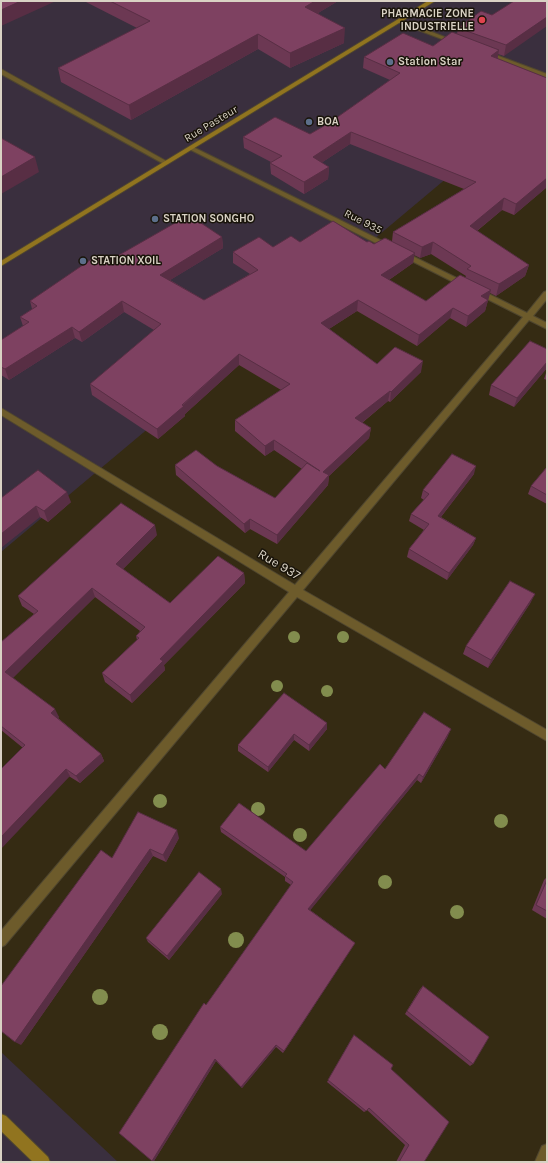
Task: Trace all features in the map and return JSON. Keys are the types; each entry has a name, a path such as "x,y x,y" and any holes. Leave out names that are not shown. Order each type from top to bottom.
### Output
{"main road":[{"name":"Rue Pasteur","path":"1,264 432,1"},
{"path":"1,1121 43,1162"}],"street":[{"path":"399,21 466,46"},
{"path":"480,51 547,76"},
{"path":"1,71 166,163"},
{"name":"Rue 935","path":"191,148 547,326"},
{"path":"1,941 547,294"},
{"name":"Rue 937","path":"1,411 296,591 547,736"},
{"path":"542,1162 547,1151"}],"shaded area":[{"path":"1,1 547,1 547,94 1,552"},
{"path":"1,1052 118,1162 1,1162"}],"building":[{"path":"1,1 21,1 1,10"},
{"path":"110,1 315,1 305,7 345,28 290,53 258,34 129,105 58,68 150,21"},
{"path":"514,1 547,1 547,17 506,45 458,28 481,11 492,15"},
{"path":"452,32 499,50 491,56 547,78 547,178 516,204 504,198 470,226 529,265 499,284 467,269 471,266 433,242 422,247 393,232 476,182 351,132 313,157 329,167 304,182 270,163 282,156 243,137 275,117 310,134 329,123 400,73 364,57 403,33 433,46"},
{"path":"1,138 35,157 1,177"},
{"path":"189,215 222,237 160,275 204,300 258,270 233,252 259,237 273,247 291,236 300,242 333,221 367,242 369,241 374,244 385,238 415,253 381,275 426,301 460,275 491,290 481,296 488,300 468,316 453,308 419,335 358,300 321,323 377,364 395,347 423,361 391,392 390,391 355,418 371,428 323,472 329,475 277,535 250,519 244,524 175,465 196,450 217,466 275,498 307,463 320,471 274,440 265,446 235,420 290,384 239,354 182,405 184,406 157,429 90,384 161,324 122,301 79,332 72,327 5,369 1,367 1,340 29,322 20,317 37,306 30,301 96,256 105,263"},
{"path":"530,341 547,349 547,362 517,398 491,385"},
{"path":"452,454 476,466 438,516 476,538 449,573 409,549 429,524 411,514 429,494 423,490"},
{"path":"547,467 547,495 531,486"},
{"path":"38,470 67,492 44,511 36,506 1,534 1,498"},
{"path":"121,503 155,525 116,564 170,603 218,556 244,573 160,659 163,661 130,695 102,673 139,638 136,636 145,627 92,588 5,672 55,709 51,713 101,754 76,776 66,769 1,837 1,769 25,745 1,726 1,642 38,611 18,596"},
{"path":"510,581 535,594 491,660 466,646"},
{"path":"284,693 327,723 309,745 294,734 268,767 238,745"},
{"path":"424,712 451,729 423,777 419,774 308,909 355,943 284,1051 276,1045 241,1087 215,1059 152,1161 119,1133 204,1003 206,1005 293,882 285,876 287,874 220,827 239,803 306,851 380,764 385,769"},
{"path":"138,812 177,830 163,855 150,849 15,1042 1,1031 1,986 101,850 112,858"},
{"path":"199,872 221,889 167,956 146,938"},
{"path":"547,880 547,911 536,905"},
{"path":"423,986 489,1037 473,1064 407,1011"},
{"path":"354,1035 393,1065 391,1069 449,1122 424,1162 399,1162 409,1145 369,1108 366,1111 328,1080"}],"place":[{"name":"PHARMACIE ZONE INDUSTRIELLE","path":"482,20"},
{"name":"Station Star","path":"390,62"},
{"name":"BOA","path":"309,122"},
{"name":"STATION SONGHO","path":"155,219"},
{"name":"STATION XOIL","path":"83,261"}]}
